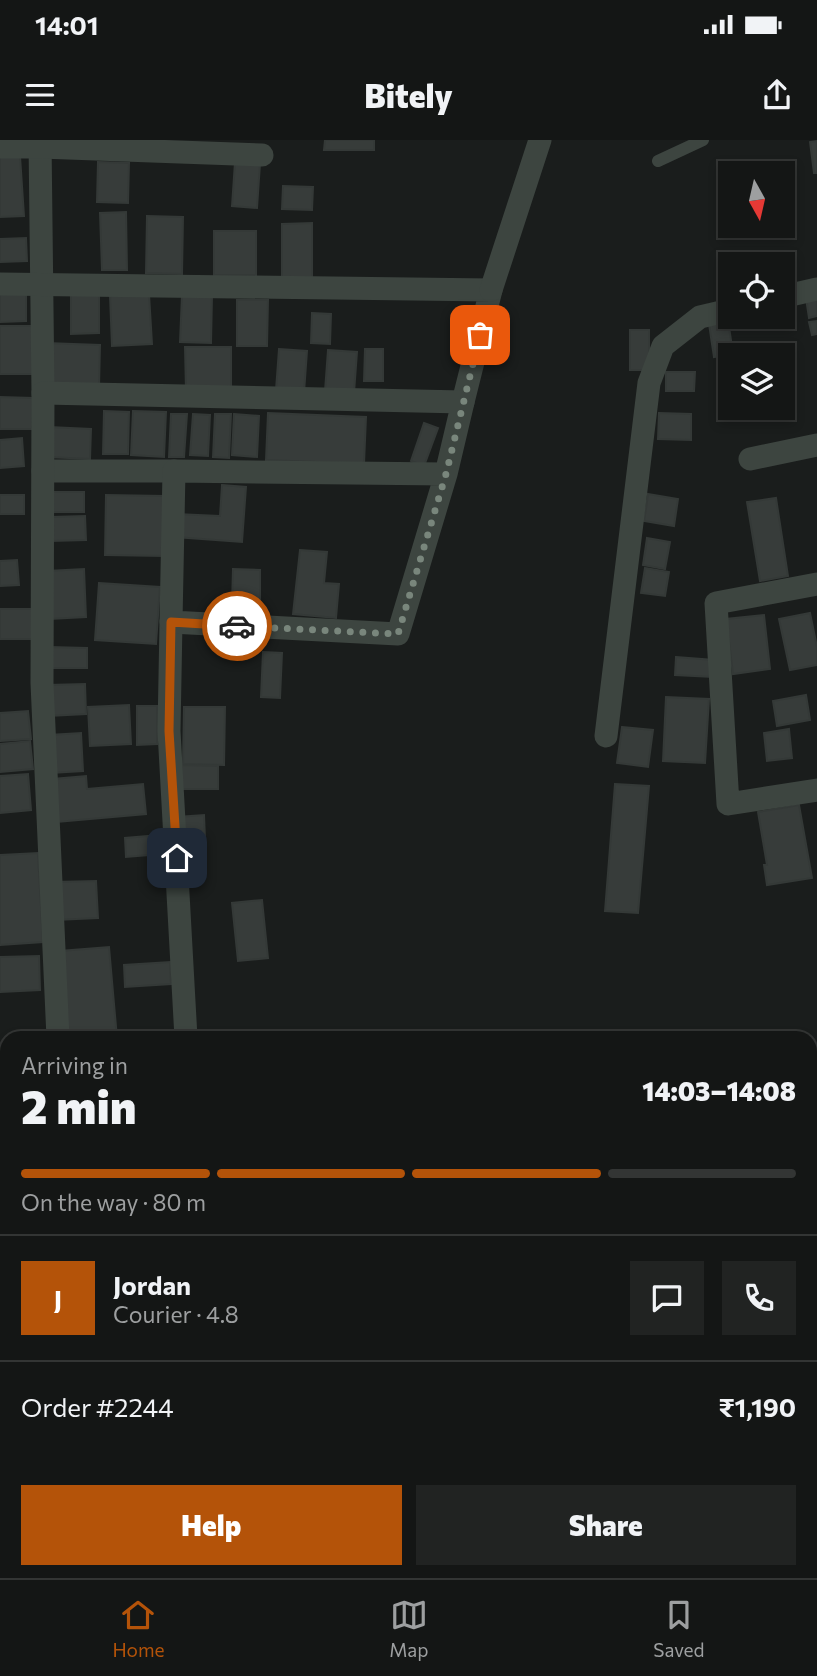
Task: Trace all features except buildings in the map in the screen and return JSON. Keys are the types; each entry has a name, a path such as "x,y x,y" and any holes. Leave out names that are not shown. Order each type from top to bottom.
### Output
{"street":[{"path":"171,622 398,634 446,474 491,289 540,140"},
{"path":"40,143 42,683 58,1031"},
{"path":"0,147 40,143 262,155"},
{"path":"0,284 491,289"},
{"path":"795,294 817,289"},
{"path":"606,736 649,383 663,346 700,317 718,313"},
{"path":"43,393 463,402"},
{"path":"750,459 817,445"},
{"path":"43,471 446,474"},
{"path":"174,471 169,731 186,1031"},
{"path":"817,584 716,603 728,804 817,790"}],"lane":[{"path":"658,161 703,140"}],"way so far":[{"path":"237,626 398,634 446,474 480,335"}],"route":[{"path":"177,858 169,731 171,622 237,626"}]}
